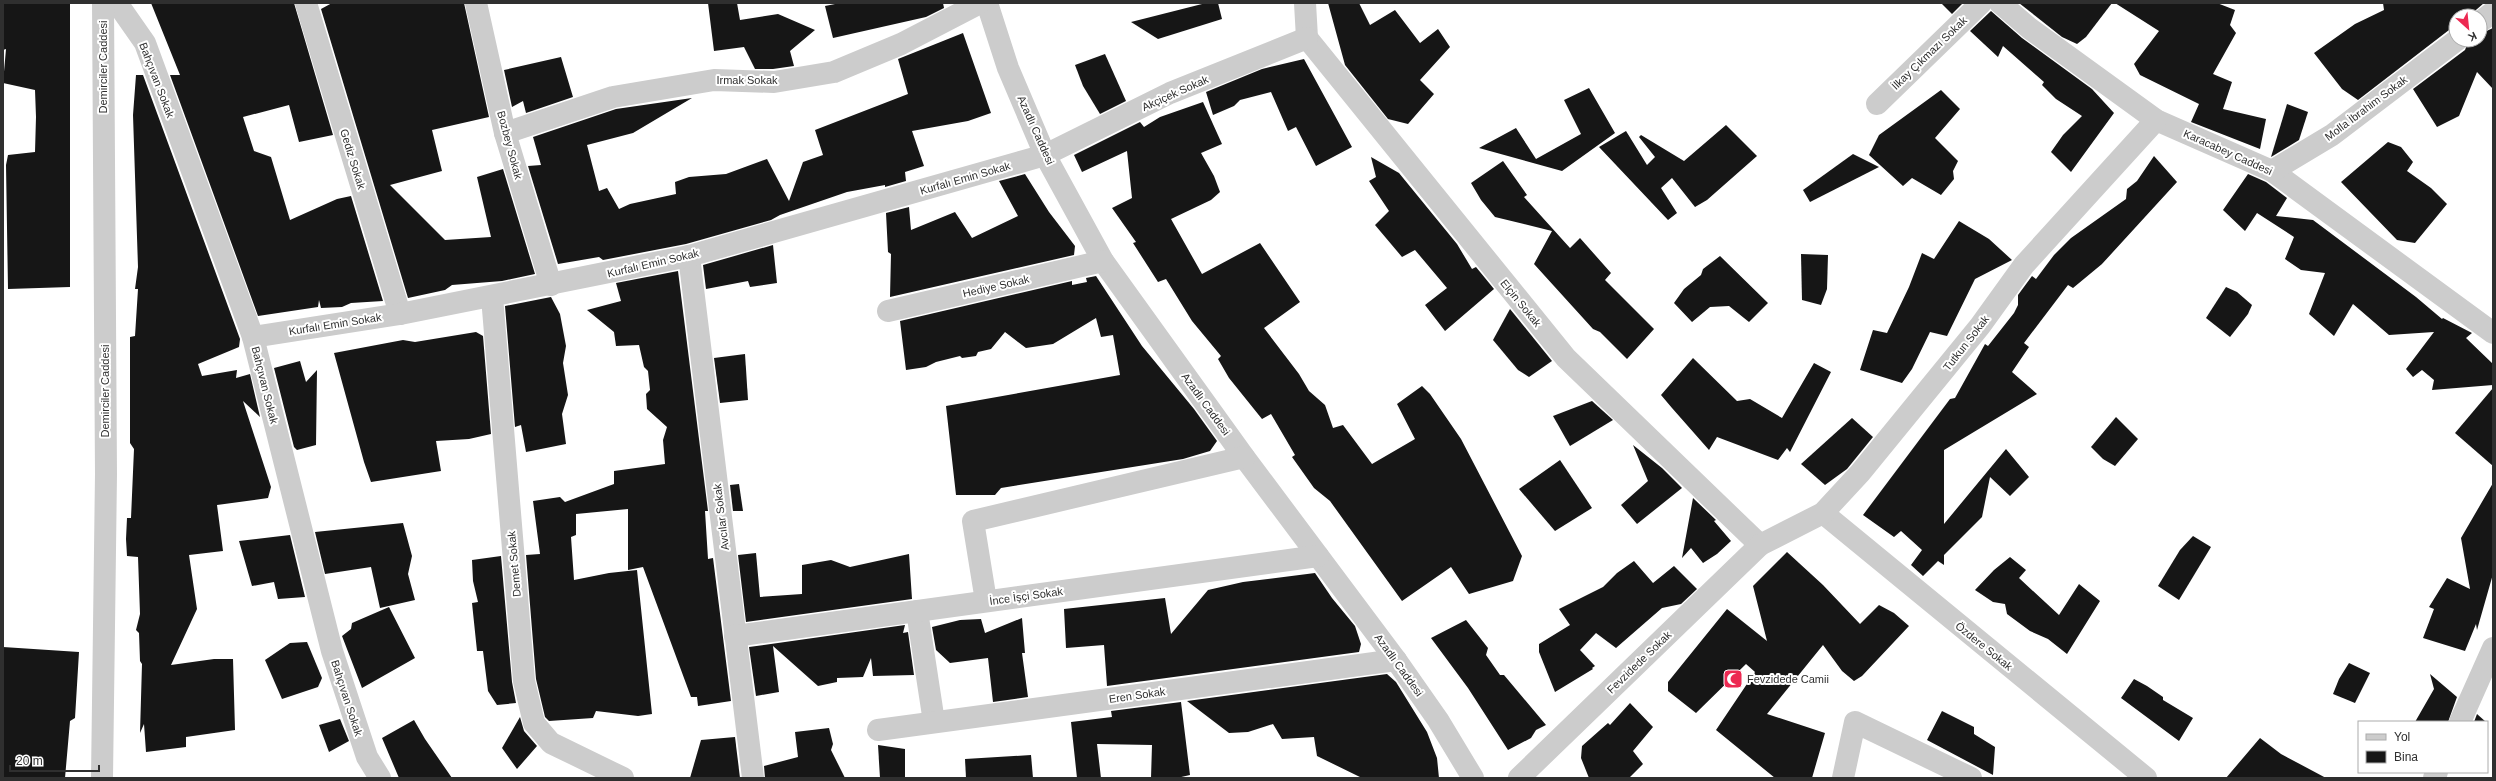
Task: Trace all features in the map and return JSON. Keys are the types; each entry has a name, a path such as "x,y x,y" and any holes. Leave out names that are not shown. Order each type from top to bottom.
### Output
{"street":[{"name":"Demirciler Caddesi","path":"102,778 106,474 103,3"},
{"name":"Bahçıvan Sokak","path":"117,3 145,43 253,338 332,651 366,757 380,778"},
{"name":"Gediz Sokak","path":"306,3 400,314"},
{"name":"Bozbey Sokak","path":"476,3 505,133 551,286"},
{"name":"Irmak Sokak","path":"505,133 613,97 714,80 774,82 834,72 902,44 980,3"},
{"name":"Azadlı Caddesi","path":"987,3 1008,68 1045,155 1103,261 1244,457 1396,660 1438,720 1473,778"},
{"path":"1305,3 1307,38"},
{"name":"İlkay Çıkmazı Sokak","path":"1877,104 1981,3"},
{"name":"Karacabey Caddesi","path":"2000,3 2029,28 2156,120 2272,171 2493,333"},
{"name":"Akçiçek Sokak","path":"1045,155 1170,94 1307,38"},
{"name":"Elçin Sokak","path":"1307,38 1566,358 1760,545"},
{"name":"Molla İbrahim Sokak","path":"2272,171 2332,135 2448,47"},
{"name":"Tutkun Sokak","path":"1760,545 1823,514 1860,473 1980,326 2024,265 2156,120"},
{"name":"Kurfalı Emin Sokak","path":"253,338 400,314 551,286 689,256 1045,155"},
{"name":"Avcılar Sokak","path":"689,256 753,778"},
{"name":"Hediye Sokak","path":"888,310 1103,261"},
{"name":"Demet Sokak","path":"492,297 524,681 534,723 551,743 623,778"},
{"path":"986,602 973,521 1244,457"},
{"name":"Özdere Sokak","path":"1823,514 2146,778"},
{"name":"Fevzidede Sokak","path":"1520,777 1760,545"},
{"name":"İnce İşçi Sokak","path":"735,636 1318,556"},
{"path":"917,611 934,722"},
{"path":"2460,721 2493,648"},
{"name":"Eren Sokak","path":"878,730 1396,660"},
{"path":"1843,778 1855,722 1971,778"}],"building":[{"path":"3,3 70,3 70,287 8,289 6,165 8,155 35,152 36,117 35,90 3,83 6,49 3,50"},
{"path":"151,3 294,3 333,135 299,142 289,105 243,117 254,151 271,157 290,220 337,199 351,196 383,301 351,303 342,307 321,308 319,300 318,307 258,316 170,75 180,75"},
{"path":"332,3 464,3 489,117 432,130 442,171 390,185 445,240 491,237 477,177 503,169 535,274 502,281 452,285 445,290 408,298 321,9"},
{"path":"708,3 737,3 740,20 778,14 815,30 790,51 794,66 773,69 755,69 744,47 714,51"},
{"path":"840,3 943,3 944,8 926,17 833,38 825,6"},
{"path":"1206,3 1218,3 1222,19 1158,39 1131,22"},
{"path":"1328,3 1359,3 1370,25 1395,10 1420,43 1438,29 1450,47 1420,80 1434,94 1408,124 1388,119 1345,65"},
{"path":"1941,3 1963,3 1952,14"},
{"path":"2019,3 2112,3 2086,37 2077,44 2062,37"},
{"path":"2115,3 2217,3 2235,10 2230,25 2236,33 2213,74 2232,82 2223,109 2266,119 2260,149 2191,122 2199,104 2140,75 2134,64 2159,31"},
{"path":"2383,3 2484,3 2478,8 2448,8 2448,31 2358,100 2342,89 2314,53 2355,24 2384,10"},
{"path":"1991,11 2022,38 2092,89 2114,113 2071,172 2051,152 2063,135 2082,116 2056,99 2042,85 2044,82 2003,46 1998,57 1970,31"},
{"path":"2493,28 2493,89 2477,72 2459,116 2437,127 2413,89 2466,48 2488,48 2488,30"},
{"path":"963,33 991,113 968,121 912,131 924,166 905,172 906,181 885,187 885,185 847,192 780,215 771,220 686,244 603,260 599,257 558,264 528,166 541,165 533,137 616,109 692,98 633,133 587,145 599,191 607,188 619,209 630,204 676,194 675,182 689,177 726,174 767,159 789,201 803,162 823,155 815,130 908,94 898,59"},
{"path":"1105,54 1126,101 1100,114 1083,86 1075,65"},
{"path":"561,57 573,97 526,113 523,101 512,107 504,70"},
{"path":"1304,59 1352,147 1316,166 1296,127 1288,131 1271,92 1240,100 1234,106 1213,115 1206,92 1262,69"},
{"path":"136,75 143,75 240,339 239,347 198,364 202,376 237,370 236,378 250,374 260,417 243,401 271,487 268,498 217,505 223,551 189,555 197,609 171,665 214,659 233,659 235,730 186,737 186,747 146,752 144,724 140,733 142,664 140,661 139,633 136,630 140,614 138,557 127,556 126,539 127,518 131,518 134,449 130,443 130,337 135,336 138,289 135,289 138,267 133,115"},
{"path":"1589,88 1615,133 1562,171 1479,148 1516,128 1536,159 1581,134 1564,100"},
{"path":"1941,90 1960,109 1935,138 1958,161 1953,171 1954,179 1941,195 1912,178 1903,186 1869,155 1879,135"},
{"path":"1203,102 1222,144 1201,153 1214,176 1220,192 1211,200 1171,219 1202,274 1260,243 1300,302 1264,328 1299,374 1309,391 1325,405 1333,428 1343,425 1372,464 1415,439 1397,404 1422,386 1430,394 1461,439 1522,556 1513,581 1469,594 1451,567 1402,601 1330,501 1314,488 1292,457 1295,455 1271,414 1262,419 1229,378 1218,359 1221,356 1192,321 1166,279 1158,282 1133,243 1136,242 1112,208 1132,198 1127,151 1082,172 1074,155 1140,122 1144,127 1160,117"},
{"path":"2287,104 2308,112 2299,140 2271,157"},
{"path":"1726,125 1757,156 1707,200 1695,207 1672,178 1661,188 1677,213 1668,220 1599,147 1626,131 1647,165 1655,157 1639,137 1641,135 1684,161"},
{"path":"2388,142 2401,147 2413,162 2407,171 2431,188 2447,204 2415,243 2397,240 2341,182"},
{"path":"1853,154 1879,167 1810,202 1803,190"},
{"path":"2154,156 2177,182 2102,264 2073,288 2068,285 2024,343 2029,347 2012,372 2037,394 1944,450 1944,524 2006,449 2029,477 2010,496 1990,477 1982,517 1944,555 1944,565 1938,561 1923,576 1911,565 1922,550 1901,531 1894,537 1863,515 1950,399 1955,398 1985,344 1988,346 2014,313 2018,305 2018,295 2032,276 2036,279 2054,255 2071,238 2126,199 2127,189 2137,181"},
{"path":"1371,157 1399,173 1457,244 1472,269 1476,267 1494,289 1445,331 1425,305 1447,288 1415,250 1402,257 1375,225 1389,211 1369,181 1376,177"},
{"path":"1503,161 1527,195 1524,197 1570,248 1580,238 1611,273 1605,280 1654,329 1627,359 1600,332 1593,329 1534,264 1552,231 1495,217 1481,200 1471,183"},
{"path":"1025,174 1049,212 1075,246 1074,255 890,297 891,254 888,252 886,213 909,207 911,230 955,212 972,238 1018,216 999,181"},
{"path":"2248,174 2266,182 2287,198 2276,216 2313,220 2416,297 2442,319 2443,318 2472,333 2466,338 2493,364 2493,385 2432,390 2434,380 2422,370 2413,377 2406,369 2434,332 2389,335 2353,304 2334,336 2309,314 2325,273 2301,270 2285,259 2294,237 2257,213 2245,231 2223,210"},
{"path":"1959,221 1989,239 2012,260 1975,279 1947,336 1930,332 1912,369 1902,383 1860,370 1873,330 1887,333 1909,287 1922,253 1934,259"},
{"path":"773,245 777,283 750,287 748,281 706,289 703,265"},
{"path":"1801,254 1828,255 1827,289 1821,305 1802,300"},
{"path":"1720,256 1768,303 1749,322 1729,306 1710,307 1692,322 1674,303 1684,289 1701,275 1703,269"},
{"path":"678,271 708,511 705,511 708,559 713,558 731,701 698,706 697,697 691,697 643,567 628,570 628,509 576,514 576,535 571,537 574,580 609,573 637,570 652,714 638,716 596,711 593,718 549,721 545,717 536,679 526,555 540,554 533,501 560,497 565,502 614,484 614,471 665,464 663,440 667,427 647,409 646,394 650,390 648,371 644,367 639,345 616,346 614,332 587,310 621,301 616,283"},
{"path":"1096,276 1142,346 1194,409 1217,441 1210,451 1183,459 1001,488 995,495 956,495 946,406 1120,375 1113,335 1101,337 1096,318 1053,344 1026,348 1005,332 991,349 978,352 976,356 962,358 960,356 936,362 926,367 906,370 900,321 1072,281 1072,285 1087,282 1086,278"},
{"path":"2226,287 2237,292 2252,305 2248,314 2230,337 2206,318"},
{"path":"551,297 560,314 566,346 563,363 568,395 562,414 566,444 526,452 521,425 515,427 505,306"},
{"path":"1510,309 1552,361 1529,377 1518,370 1493,340"},
{"path":"476,332 483,336 491,434 469,439 436,441 441,471 371,482 364,462 334,353 403,340 415,342"},
{"path":"745,354 748,400 720,403 714,358"},
{"path":"1693,358 1737,401 1750,399 1782,418 1814,363 1831,372 1790,452 1787,448 1778,460 1717,437 1709,450 1661,395"},
{"path":"300,361 306,382 317,370 316,445 297,450 294,447 274,368"},
{"path":"2493,388 2493,466 2455,433"},
{"path":"1592,401 1613,420 1570,446 1553,416"},
{"path":"2116,417 2138,439 2115,466 2103,459 2091,447"},
{"path":"1852,418 1873,437 1847,469 1825,485 1801,464"},
{"path":"1633,445 1662,468 1682,488 1637,524 1621,505 1648,481"},
{"path":"1560,460 1592,508 1555,531 1519,489"},
{"path":"2493,483 2493,574 2477,630 2476,624 2465,651 2423,638 2434,609 2429,607 2447,578 2470,589 2461,538"},
{"path":"739,484 743,511 733,511 730,485"},
{"path":"1693,498 1716,520 1714,521 1731,541 1717,554 1703,563 1691,548 1682,558"},
{"path":"403,523 412,556 408,574 415,600 380,608 371,567 325,574 315,532"},
{"path":"290,535 305,597 278,599 274,582 252,586 239,541"},
{"path":"2193,536 2211,547 2179,600 2158,586 2180,550"},
{"path":"1787,552 1823,585 1860,624 1879,605 1894,613 1909,626 1862,676 1854,681 1842,671 1823,645 1767,714 1825,733 1812,778 1775,778 1716,730 1755,672 1746,664 1696,713 1668,691 1668,682 1727,609 1767,641 1753,586"},
{"path":"756,553 760,597 802,594 802,565 831,560 850,567 909,554 912,599 746,622 738,555"},
{"path":"501,556 512,682 516,703 497,705 488,691 483,651 477,651 472,603 478,602 473,581 472,560"},
{"path":"2010,557 2026,570 2019,578 2059,615 2079,584 2100,601 2067,654 2048,639 2030,631 2007,614 2005,604 1993,602 1975,590 1994,570"},
{"path":"1634,561 1653,583 1674,566 1697,589 1681,604 1662,608 1616,648 1596,633 1580,650 1595,666 1592,668 1593,669 1555,692 1539,652 1539,644 1570,625 1559,609 1603,587 1617,573"},
{"path":"1315,573 1332,598 1355,626 1361,644 1359,652 1107,686 1104,645 1066,648 1064,609 1165,598 1171,634 1208,590 1243,582"},
{"path":"389,607 415,658 362,688 342,636 351,629 352,623"},
{"path":"1022,618 1025,653 1022,653 1028,697 993,702 988,658 950,663 936,650 932,627 960,620 981,619 985,633"},
{"path":"1466,620 1488,648 1486,655 1500,675 1504,675 1546,725 1536,730 1531,738 1508,750 1468,688 1431,638"},
{"path":"905,625 903,633 908,632 914,675 873,676 871,658 863,677 837,678 837,682 818,686 773,646 779,692 756,696 749,647"},
{"path":"307,642 322,678 318,687 282,699 265,660 290,643"},
{"path":"3,647 79,652 75,718 70,721 65,778 3,778"},
{"path":"2349,663 2370,673 2355,703 2333,694 2339,679"},
{"path":"1387,674 1396,682 1427,732 1437,758 1439,778 1362,778 1317,756 1314,737 1282,739 1273,724 1248,732 1229,733 1187,701"},
{"path":"2430,674 2457,697 2448,721 2416,721 2434,689"},
{"path":"2134,679 2163,697 2163,700 2193,718 2179,741 2121,698"},
{"path":"1181,702 1190,775 1177,778 1151,778 1152,745 1097,744 1101,778 1077,778 1071,722 1112,717 1111,711"},
{"path":"1630,703 1653,727 1633,751 1643,764 1629,778 1589,778 1581,758 1582,746 1608,723 1610,725"},
{"path":"1942,711 1974,727 1974,734 1995,747 1993,775 1927,740"},
{"path":"2477,714 2485,721 2474,721"},
{"path":"520,717 524,731 537,746 517,769 502,748"},
{"path":"340,719 349,741 329,752 319,725"},
{"path":"414,720 425,739 452,778 399,778 382,738"},
{"path":"829,728 833,744 831,750 845,778 765,778 764,766 798,757 795,732"},
{"path":"735,737 740,778 690,778 701,740"},
{"path":"2260,738 2281,754 2326,778 2226,778"},
{"path":"878,745 905,749 905,778 880,778"},
{"path":"1031,755 1033,778 966,778 965,759"}],"place":[{"name":"Fevzidede Camii","path":"1733,679"}]}
